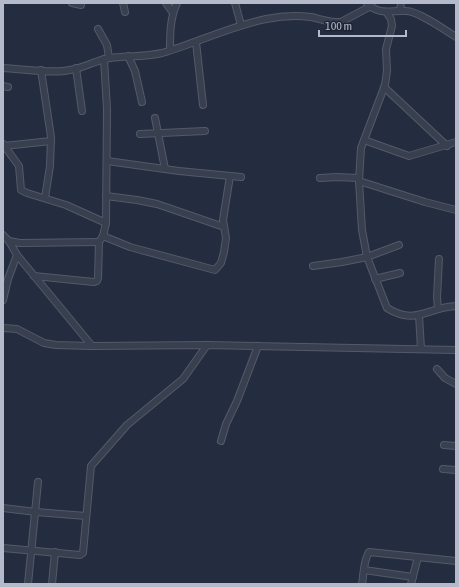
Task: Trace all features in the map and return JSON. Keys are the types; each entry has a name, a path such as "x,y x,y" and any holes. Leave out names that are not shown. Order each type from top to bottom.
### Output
{"street":[{"path":"72,3 82,5"},
{"path":"123,3 125,12"},
{"path":"166,3 173,13"},
{"path":"170,50 170,33 173,13 177,3"},
{"path":"236,3 241,25"},
{"path":"400,11 401,3"},
{"path":"3,68 57,72 76,68 106,58 148,55 170,50 241,25 266,19 293,16 313,17 341,22 369,4 377,10 387,12 407,11 418,15 456,37"},
{"path":"387,12 391,19 392,26 386,49 387,71 384,87 361,148 359,179 362,230 367,257 387,308 394,313 407,316 419,316 438,309 456,306"},
{"path":"34,276 97,281 98,278 99,242 103,236 106,224 107,45 98,29"},
{"path":"196,42 203,105"},
{"path":"128,56 135,71 142,102"},
{"path":"76,68 82,111"},
{"path":"41,70 51,141 50,166 45,198"},
{"path":"384,87 447,146"},
{"path":"155,118 165,169"},
{"path":"140,134 206,131"},
{"path":"364,140 410,156 447,146 456,142"},
{"path":"4,145 51,141"},
{"path":"4,145 19,166 21,190 66,205 106,224"},
{"path":"107,161 241,177"},
{"path":"103,236 130,247 215,270 221,264 224,252 226,238 223,220 230,176"},
{"path":"320,178 337,177 359,179 425,202 456,210"},
{"path":"106,196 157,204 224,227"},
{"path":"3,235 9,240 17,255 92,346"},
{"path":"9,240 20,243 99,242"},
{"path":"313,266 367,257 399,245"},
{"path":"3,300 8,279 17,255"},
{"path":"438,309 437,297 439,259"},
{"path":"376,279 400,273"},
{"path":"419,316 421,349"},
{"path":"3,328 17,329 44,343 56,345 207,345 456,350"},
{"path":"3,548 80,555 83,553 91,466 128,425 183,379 207,345"},
{"path":"222,440 226,424 237,401 258,346"},
{"path":"437,369 445,378 456,384"},
{"path":"444,444 456,446"},
{"path":"443,469 456,470"},
{"path":"28,584 38,482"},
{"path":"3,508 86,516"},
{"path":"52,584 55,552"},
{"path":"362,584 364,563 369,552 456,561"},
{"path":"412,584 418,557"},
{"path":"364,570 413,577"}]}
